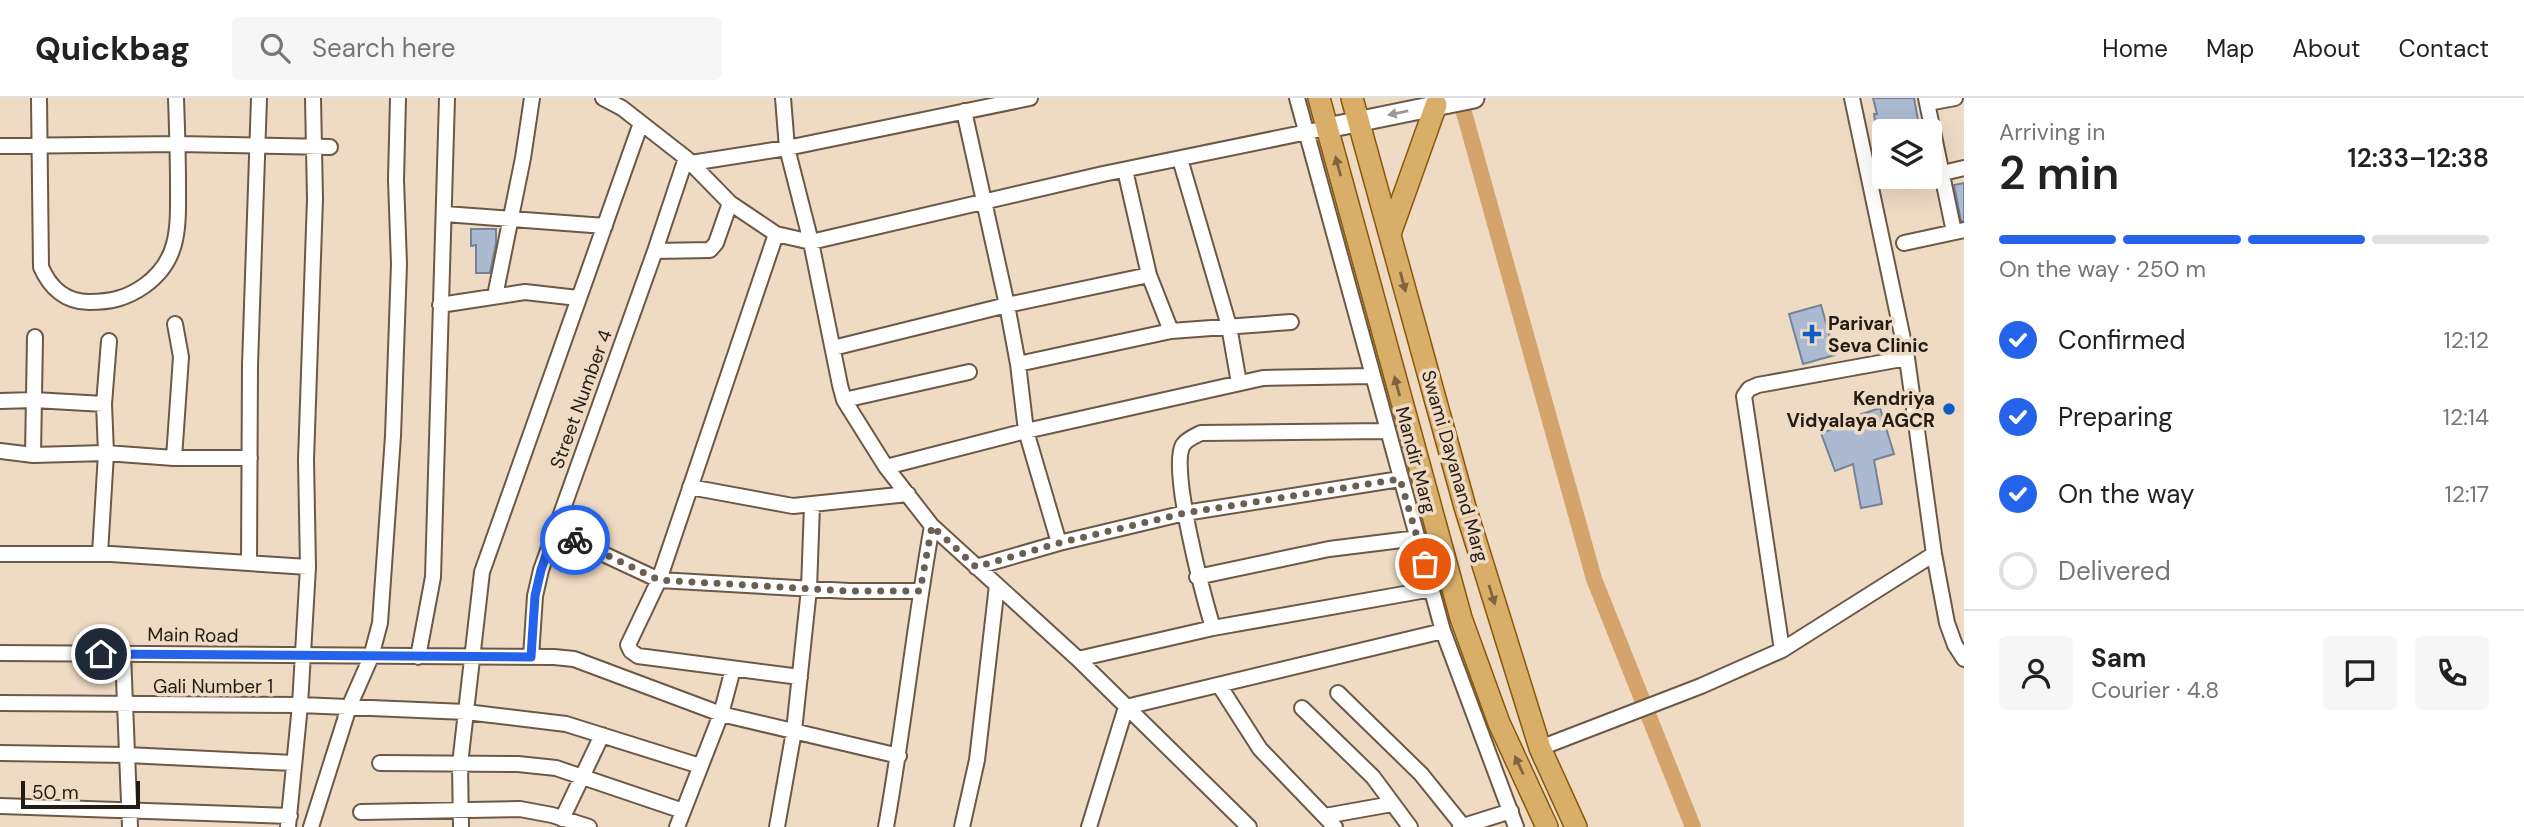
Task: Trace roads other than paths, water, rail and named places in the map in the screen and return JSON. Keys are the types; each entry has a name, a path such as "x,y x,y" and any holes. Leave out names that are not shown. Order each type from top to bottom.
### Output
{"main road":[{"name":"Swami Dayanand Marg","path":"1352,98 1465,507 1540,748 1576,827"},
{"path":"1317,130 1474,98"},
{"name":"Swami Dayanand Marg","path":"1323,99 1317,130 1461,618 1499,723 1547,827"},
{"path":"1390,234 1436,105"}],"street":[{"path":"39,98 41,267 46,280 58,293 79,302 110,302 131,295 153,280 166,266 174,246 178,222 176,98"},
{"path":"249,563 250,365 259,98"},
{"path":"0,806 289,822 300,705 308,567 306,460 315,147 313,98"},
{"path":"311,827 349,707 370,657 380,623 393,436 399,264 396,180 398,98"},
{"path":"418,657 433,577 447,98"},
{"path":"495,296 523,158 532,98"},
{"path":"603,98 625,103 641,123 688,161 730,203 776,234 811,242 1125,170 1317,130"},
{"path":"783,98 787,148 811,242 844,400 886,467 932,526 1079,659 1249,827"},
{"path":"688,161 787,148 1030,98"},
{"name":"Mandir Marg","path":"1297,98 1317,130 1373,376 1443,631 1516,827"},
{"path":"1852,98 1907,358 1934,555 1947,623 1964,660"},
{"path":"1904,243 1959,231 1927,101 1955,98"},
{"path":"964,111 1007,305 1026,431 1059,543"},
{"path":"461,820 460,764 477,602 486,559 641,123"},
{"path":"0,146 178,144 330,147"},
{"path":"1180,159 1229,326 1239,383"},
{"name":"Street Number 4","path":"531,657 535,596 541,570 688,161"},
{"path":"1943,173 1964,168"},
{"path":"1125,170 1149,275 1171,331"},
{"path":"655,251 710,250 716,243 730,203"},
{"path":"444,214 605,226"},
{"path":"776,234 659,580 629,641 631,651 638,656 800,677"},
{"path":"833,348 1007,305 1149,275"},
{"path":"440,305 525,292 578,298"},
{"path":"1018,364 1171,331 1291,322"},
{"path":"174,458 181,357 176,324"},
{"path":"33,454 35,337"},
{"path":"100,555 106,453 104,404 109,341"},
{"path":"1782,650 1744,396 1758,384 1907,358"},
{"path":"844,400 969,372"},
{"path":"886,467 1026,431 1263,378 1373,376"},
{"path":"0,401 104,404"},
{"path":"1213,628 1197,576 1185,513 1180,458 1182,447 1189,439 1201,433 1388,431"},
{"path":"0,451 33,454 106,453 174,458 250,458"},
{"path":"976,567 1059,543 1185,513 1400,479"},
{"path":"690,487 776,504 811,505 908,494"},
{"path":"777,827 794,731 800,677 809,589 811,505"},
{"path":"886,827 899,756 920,591 932,526"},
{"path":"554,531 659,580 809,589 920,591"},
{"path":"1197,576 1329,549 1418,538"},
{"path":"0,555 100,555 308,567"},
{"path":"1540,748 1701,686 1782,650 1934,555"},
{"path":"962,827 977,760 997,585"},
{"path":"1079,659 1213,628 1432,589"},
{"path":"1126,707 1443,631"},
{"name":"Main Road","path":"0,653 574,659 721,714 899,756"},
{"path":"123,654 130,827"},
{"path":"677,827 721,714 733,668"},
{"path":"1219,685 1260,749 1335,827"},
{"path":"1338,693 1421,774 1461,826 1511,811"},
{"name":"Gali Number 1","path":"0,703 300,705 466,712 544,720 701,766"},
{"path":"1089,827 1126,707"},
{"path":"1302,708 1373,777 1410,827"},
{"path":"562,819 602,735"},
{"path":"0,752 293,763"},
{"path":"380,763 528,764 556,768 683,811"},
{"path":"1325,816 1392,804"},
{"path":"361,812 461,820 520,809 589,827"}],"waterway":[{"path":"1460,98 1594,579 1693,827"}],"place":[{"name":"Parivar Seva Clinic","path":"1812,334"},
{"name":"Kendriya Vidyalaya AGCR","path":"1949,409"}]}
